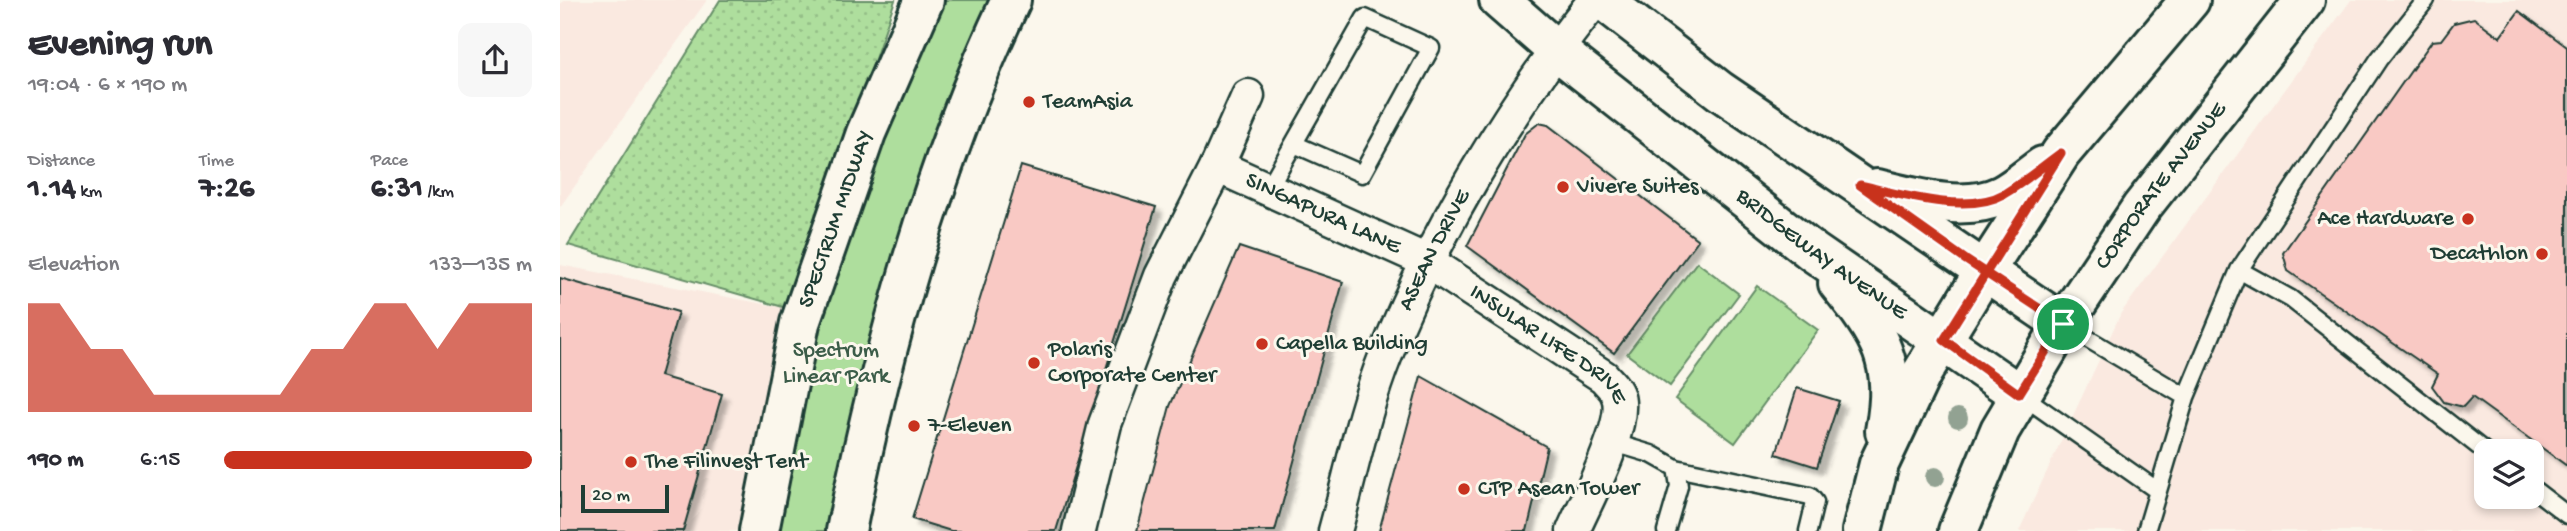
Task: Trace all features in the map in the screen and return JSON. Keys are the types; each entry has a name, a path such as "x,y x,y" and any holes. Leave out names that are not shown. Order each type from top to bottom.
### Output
{"street":[{"name":"SPECTRUM MIDWAY","path":"759,531 800,323 866,133 924,0"},
{"path":"846,531 887,348 949,151 985,56 1011,0"},
{"name":"BRIDGEWAY AVENUE","path":"1499,0 1555,49 1813,252 2019,394"},
{"name":"ASEAN DRIVE","path":"1335,531 1384,359 1427,261 1536,74 1595,0"},
{"path":"1603,0 1720,90 2063,324"},
{"path":"1879,464 1922,373 2061,153 2190,0"},
{"name":"CORPORATE AVENUE","path":"1958,531 2000,430 2063,324 2141,208 2305,0"},
{"name":"SINGAPURA LANE","path":"1079,531 1110,411 1161,276 1217,166 1248,96"},
{"path":"1860,185 1914,198 1972,203 2002,195 2061,153"},
{"name":"SINGAPURA LANE","path":"1217,166 1427,261"},
{"path":"1813,252 1868,320 1886,356 1891,399 1879,464 1862,531"},
{"name":"INSULAR LIFE DRIVE","path":"1427,261 1604,377 1618,395 1619,414 1611,442 1573,531"}],"lane":[{"path":"2146,531 2186,397 2239,270 2379,59 2426,0"},
{"path":"1268,189 1365,18 1431,48 1362,174 1294,144"},
{"path":"2239,270 2291,299 2474,443"},
{"path":"2063,324 2186,397"},
{"name":"BRIDGEWAY AVENUE","path":"2019,394 2158,491"},
{"path":"1611,442 1651,454 1676,468 1810,496 1815,502 1808,531"},
{"path":"1667,531 1679,486 1676,468"},
{"path":"2544,497 2567,515"}],"shaded area":[{"path":"566,0 707,0 560,207 560,4"},
{"path":"2351,0 2567,0 2567,531 2019,531 2121,313"},
{"name":"The Filinvest Tent","path":"560,265 790,309 738,531 560,531"}],"green space":[{"path":"720,0 895,0 790,309 568,245"},
{"name":"Spectrum Linear Park","path":"944,0 992,0 906,229 867,349 829,531 777,531 810,353 900,95"},
{"path":"1697,262 1739,294 1670,386 1627,354"},
{"path":"1757,286 1818,330 1735,443 1675,399"}],"building":[{"path":"2519,11 2567,47 2567,466 2544,449 2544,439 2530,439 2472,397 2463,407 2444,402 2432,386 2438,374 2288,271 2283,253 2432,41 2441,40 2454,23 2474,18 2500,37"},
{"name":"Vivere Suites","path":"1539,123 1548,125 1698,240 1614,353 1467,246 1525,134"},
{"name":"Polaris Corporate Center","path":"1021,166 1156,207 1056,531 951,531 912,519"},
{"name":"Capella Building","path":"1239,247 1343,282 1275,531 1137,531 1170,406"},
{"name":"The Filinvest Tent","path":"560,278 678,312 660,376 722,394 683,531 560,531"},
{"name":"CTP Asean Tower","path":"1421,376 1547,447 1527,531 1379,531"},
{"path":"1797,388 1839,401 1817,467 1776,454"}],"place":[{"name":"TeamAsia","path":"1029,102"},
{"name":"Vivere Suites","path":"1563,187"},
{"name":"Ace Hardware","path":"2468,219"},
{"name":"Decathlon","path":"2542,254"},
{"name":"Capella Building","path":"1262,344"},
{"name":"Polaris Corporate Center","path":"1034,363"},
{"name":"7-Eleven","path":"914,426"},
{"name":"The Filinvest Tent","path":"631,462"},
{"name":"CTP Asean Tower","path":"1464,489"}],"route":[{"path":"2063,324 1984,272 1966,260 1860,185 1914,198 1972,203 2002,195 2061,153 1984,272 1944,340 2019,394 2063,324"}]}
